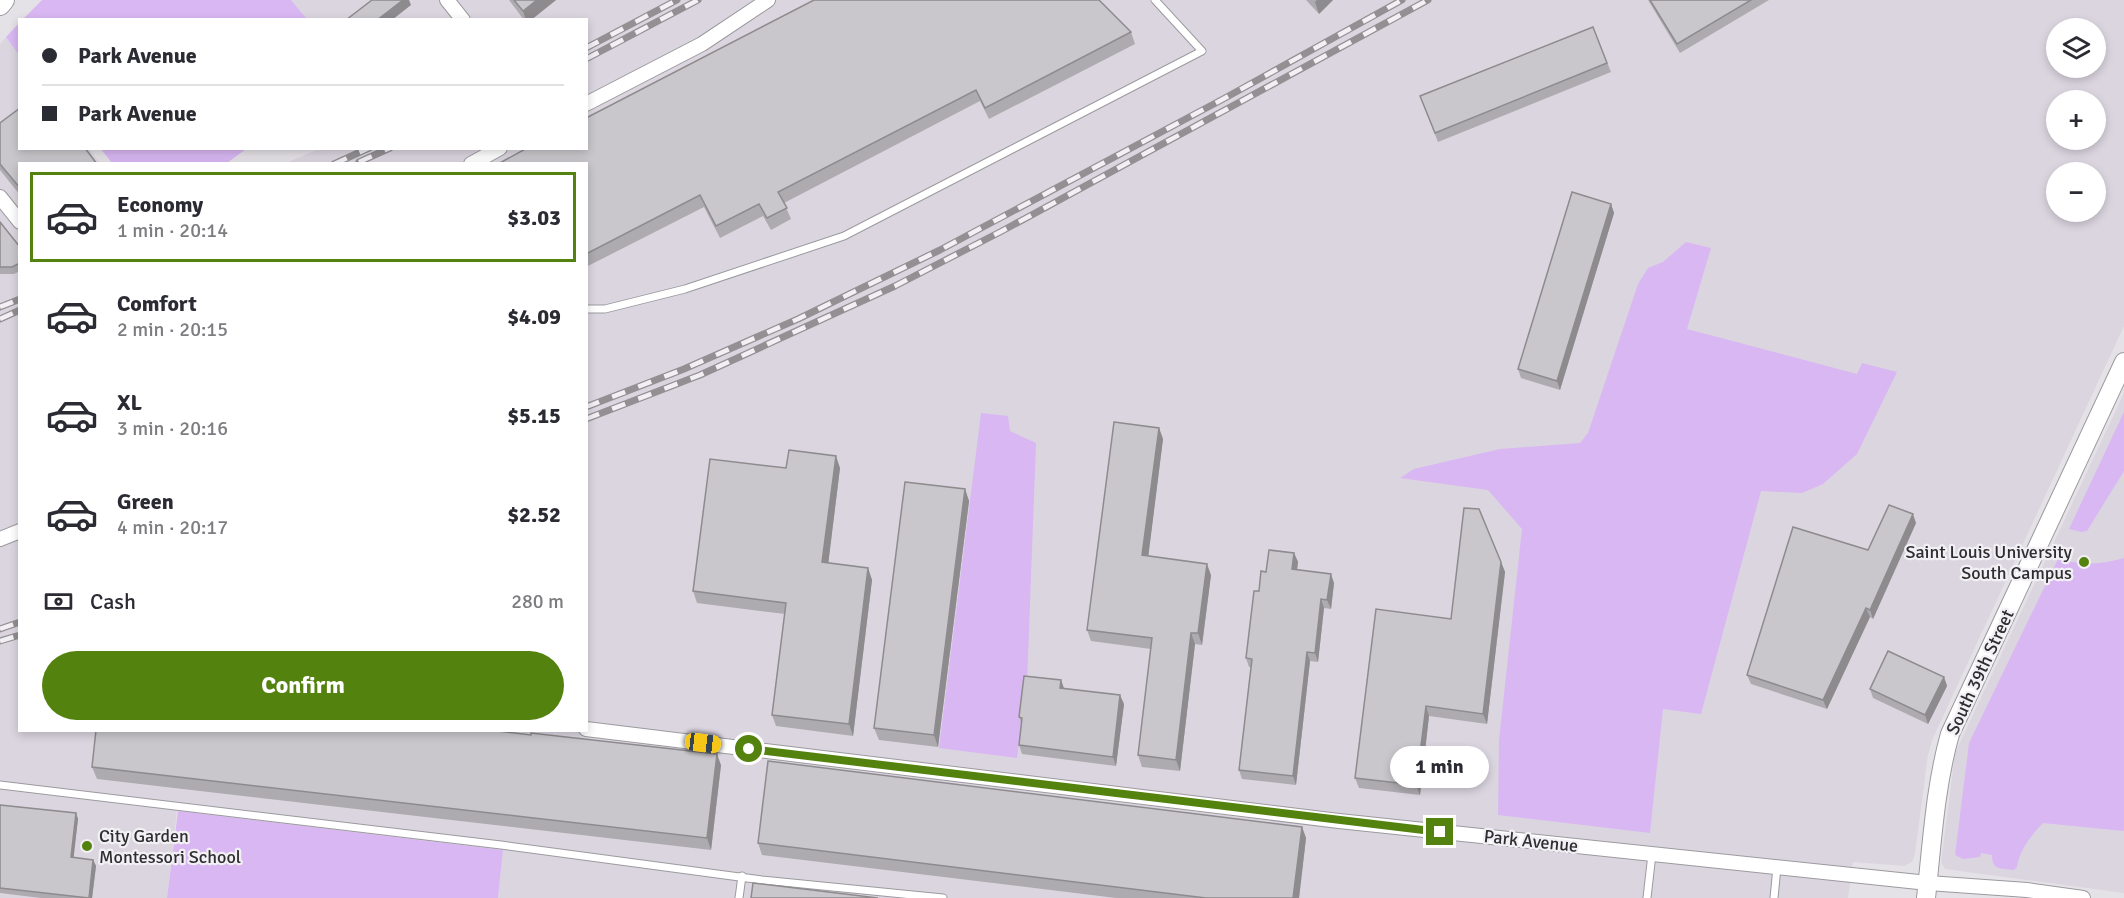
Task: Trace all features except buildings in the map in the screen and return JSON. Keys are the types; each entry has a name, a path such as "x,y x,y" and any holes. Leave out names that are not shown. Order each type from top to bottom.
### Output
{"main road":[{"path":"0,5 4,0"}],"street":[{"path":"447,0 461,18"},
{"path":"588,103 702,44 768,0"},
{"path":"475,162 496,150"},
{"path":"0,197 18,220"},
{"name":"South 39th Street","path":"1927,891 1938,792 1950,734 2124,362"},
{"path":"0,539 18,532"},
{"name":"Park Avenue","path":"588,729 1339,821 1777,867 1927,891 2027,890 2084,898"}],"lane":[{"path":"588,309 605,309 685,289 844,236 1202,51 1155,0"},
{"path":"0,785 490,843 772,881 943,898"},
{"path":"1647,898 1652,854"},
{"path":"1773,898 1777,867"},
{"path":"740,898 742,876"}],"shaded area":[{"path":"42,0 291,0 306,18 24,18"},
{"path":"291,0 2124,0 2124,326 1933,738 1928,755 1912,862 1904,866 1853,862 1848,898 498,898 503,850 177,811 167,898 0,898 0,44 6,37 18,54 18,150 90,150 99,162 18,162 18,732 588,732 588,162 288,162 316,150 588,150 588,18 306,18"},
{"path":"18,24 18,54 6,37"},
{"path":"102,150 245,150 228,162 111,162"},
{"path":"1686,242 1711,248 1687,329 1857,374 1862,363 1897,372 1857,454 1823,484 1802,493 1761,491 1701,714 1663,709 1650,833 1498,815 1499,740 1522,529 1488,490 1400,478 1414,469 1500,449 1580,443 1588,433 1638,284 1648,268 1663,262"},
{"name":"Saint Louis University South Campus","path":"2124,393 2124,893 1945,869 1941,862 1955,753"},
{"path":"2124,412 2124,471 2087,531 2069,529"},
{"path":"981,413 1008,416 1010,431 1036,443 1027,684 1017,758 939,748"},
{"name":"Saint Louis University South Campus","path":"2124,558 2124,831 2043,823 2026,843 2014,870 2001,869 1996,866 1992,855 1981,853 1980,857 1963,859 1955,855 1969,743 2058,559 2091,563"},
{"path":"178,811 503,850 498,898 167,898"}],"railway":[{"path":"588,47 677,0"},
{"path":"588,58 698,0"},
{"path":"588,406 684,369 798,319 940,250 1225,98 1402,0"},
{"path":"588,418 700,375 895,286 1002,231 1428,0"},
{"path":"338,162 365,150"},
{"path":"359,162 386,150"},
{"path":"0,307 18,300"},
{"path":"0,319 18,311"},
{"path":"0,629 18,623"},
{"path":"0,641 18,636"}],"place":[{"name":"Saint Louis University South Campus","path":"2084,562"},
{"name":"City Garden Montessori School","path":"87,846"}],"route":[{"path":"749,749 1440,832"}]}
